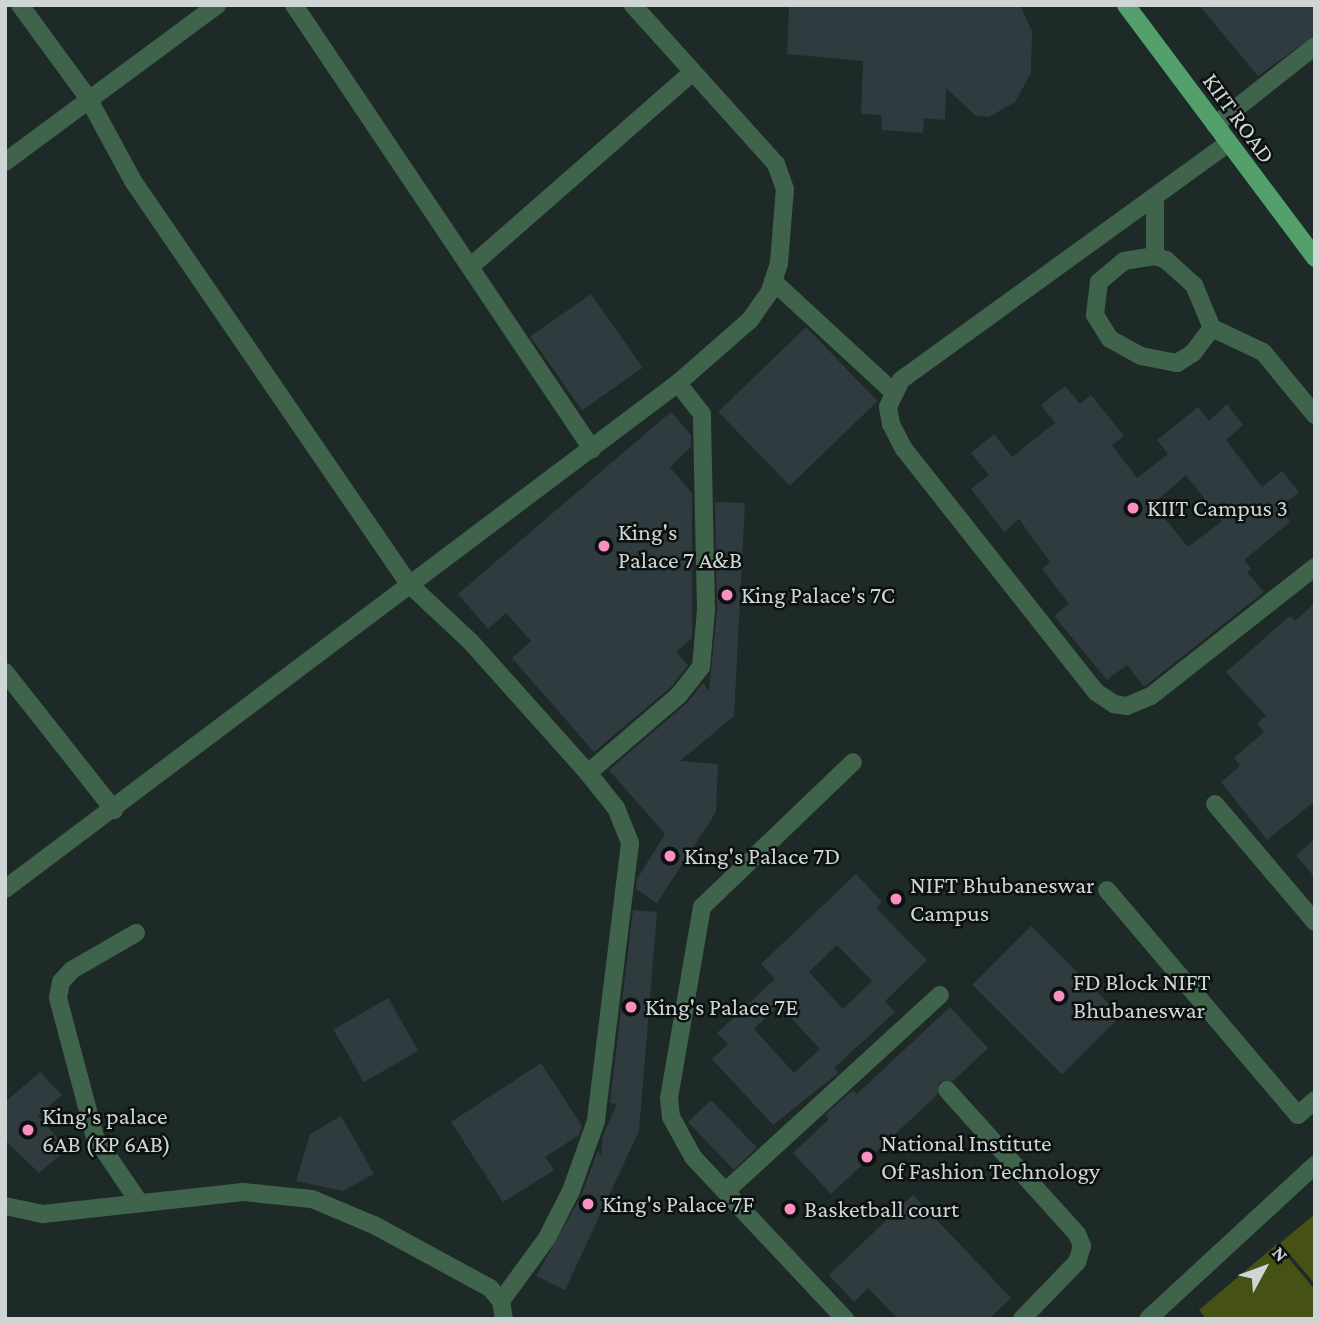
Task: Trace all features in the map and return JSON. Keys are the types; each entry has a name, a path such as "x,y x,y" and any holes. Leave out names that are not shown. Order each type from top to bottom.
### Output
{"main road":[{"name":"KIIT ROAD","path":"1126,5 1227,144 1315,258"}],"street":[{"path":"5,1206 43,1214 243,1192 312,1199 374,1225 490,1288 503,1310 571,1191 596,1121 630,843 616,808 588,773 470,641 409,584 133,181 88,98 20,5"},
{"path":"5,162 217,5"},
{"path":"294,5 592,449"},
{"path":"5,889 114,810 409,584 592,449 678,383 750,320 773,281 785,189 781,177 776,164 633,5"},
{"path":"1215,125 1315,46"},
{"path":"470,267 693,72"},
{"path":"1227,144 892,391 888,407 891,424 904,449 1096,692 1114,704 1127,706 1151,696 1315,568"},
{"path":"1155,196 1155,256"},
{"path":"1212,328 1193,353 1177,363 1141,356 1110,339 1096,315 1099,282 1124,261 1155,256 1166,260 1194,285 1212,328 1263,352 1315,415"},
{"path":"773,281 892,391"},
{"path":"588,773 679,695 701,667 706,610 702,414 678,383"},
{"path":"5,672 114,810"},
{"path":"845,1319 694,1157 671,1117 669,1098 696,922 710,896 853,761"},
{"path":"1215,804 1315,922"},
{"path":"1107,890 1298,1115 1315,1100"},
{"path":"136,933 72,971 61,982 58,998 95,1138 139,1202"},
{"path":"726,1191 940,995"},
{"path":"947,1090 1077,1234 1082,1246 1077,1262 1022,1319"},
{"path":"1148,1319 1315,1165"}],"green space":[{"path":"1315,1214 1315,1284 1280,1243"},
{"path":"1277,1244 1315,1290 1315,1319 1206,1319 1199,1310"}],"building":[{"path":"789,5 1020,5 1032,31 1031,73 1015,102 989,117 976,116 946,88 945,120 924,118 923,133 882,130 881,115 861,114 863,61 787,54"},
{"path":"1199,5 1315,5 1315,35 1258,76"},
{"path":"591,294 643,368 582,410 530,336"},
{"path":"806,327 878,401 790,486 718,412"},
{"path":"1065,386 1080,404 1091,395 1124,436 1112,445 1137,478 1168,454 1157,440 1198,407 1209,421 1227,404 1243,425 1226,440 1262,487 1282,471 1299,492 1279,508 1290,522 1244,560 1251,569 1247,572 1264,592 1144,687 1127,665 1107,680 1054,616 1069,604 1042,569 1050,562 1019,519 1004,532 971,489 989,475 971,453 994,434 1012,457 1055,423 1041,405","holes":["1186,475 1222,521 1188,547 1153,504"]},
{"name":"King's Palace 7 A&B","path":"671,412 691,435 691,447 670,467 692,493 692,638 676,652 688,665 671,687 594,752 512,658 531,641 506,613 488,629 458,594"},
{"path":"715,502 745,503 734,716 680,761 718,764 716,812 657,903 636,889 637,879 665,834 609,770 687,703 703,683 709,691 717,610"},
{"path":"1315,603 1315,801 1267,840 1221,782 1240,766 1234,758 1264,732 1257,723 1266,716 1226,672 1290,616 1295,621"},
{"path":"1315,839 1315,878 1296,855"},
{"path":"856,874 882,902 876,908 927,960 885,1001 895,1012 834,1068 838,1073 773,1125 712,1059 728,1044 717,1033 775,979 761,964","holes":["837,945 872,981 843,1009 809,972","779,1005 820,1049 794,1073 754,1029"]},
{"path":"633,910 657,912 639,1131 565,1290 536,1276 581,1196 598,1150 601,1156 603,1135 617,1104 610,1103"},
{"path":"1031,926 1121,1016 1062,1074 972,985"},
{"path":"388,998 418,1051 364,1082 333,1030"},
{"path":"950,1007 988,1048 953,1081 939,1082 937,1095 831,1194 793,1153 829,1119 825,1115 853,1090 857,1094"},
{"path":"541,1063 582,1126 579,1135 545,1157 554,1170 503,1202 451,1122"},
{"name":"King's palace 6AB (KP 6AB)","path":"40,1072 62,1095 38,1116 67,1149 39,1173 5,1140 5,1102"},
{"path":"711,1100 757,1147 734,1170 688,1122"},
{"path":"341,1116 374,1174 343,1191 296,1181 310,1134"},
{"path":"913,1195 1011,1298 989,1319 898,1319 868,1288 854,1302 829,1275"}],"place":[{"name":"KIIT Campus 3","path":"1133,508"},
{"name":"King's Palace 7 A&B","path":"604,546"},
{"name":"King Palace's 7C","path":"727,595"},
{"name":"King's Palace 7D","path":"670,856"},
{"name":"NIFT Bhubaneswar Campus","path":"896,899"},
{"name":"FD Block NIFT Bhubaneswar","path":"1059,996"},
{"name":"King's Palace 7E","path":"631,1007"},
{"name":"King's palace 6AB (KP 6AB)","path":"28,1130"},
{"name":"National Institute Of Fashion Technology","path":"867,1157"},
{"name":"King's Palace 7F","path":"588,1204"},
{"name":"Basketball court","path":"790,1209"}]}
